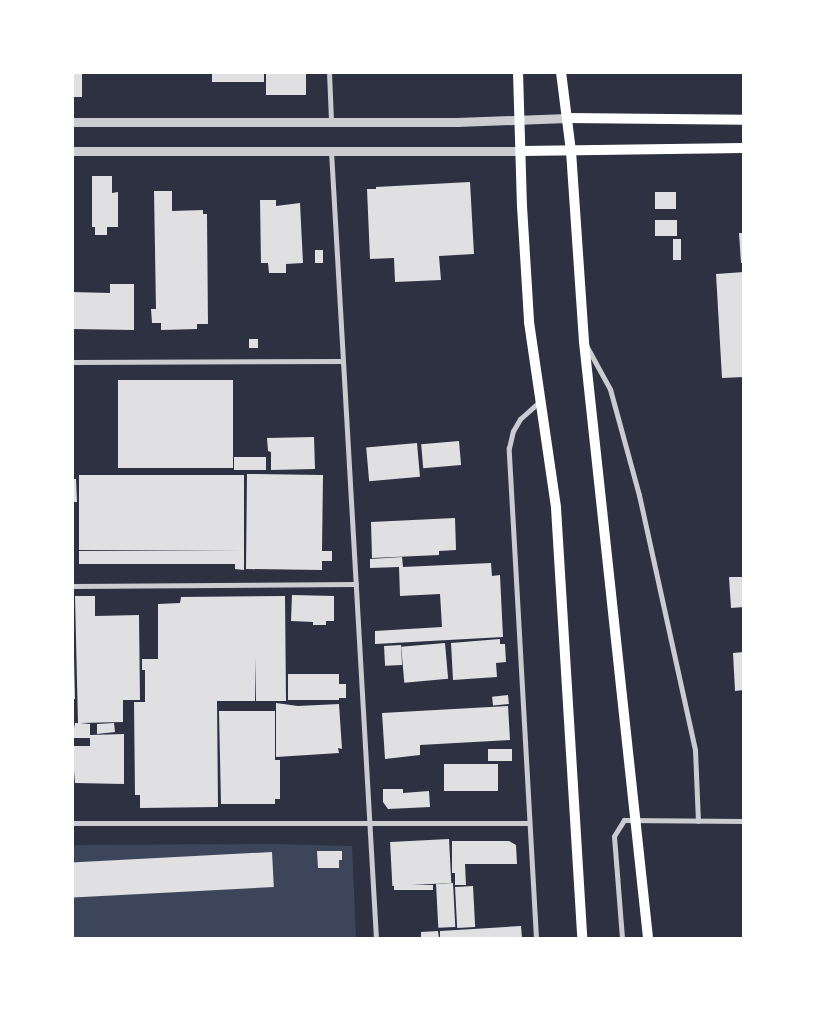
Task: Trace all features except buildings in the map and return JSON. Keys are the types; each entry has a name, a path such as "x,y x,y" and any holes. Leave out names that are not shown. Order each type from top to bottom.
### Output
{"main road":[{"path":"518,72 522,151 522,206 529,322 539,402 556,508 582,938"},
{"path":"561,72 571,151 584,342 648,938"},
{"path":"567,118 744,120"},
{"path":"522,151 744,148"}],"street":[{"path":"329,72 331,120"},
{"path":"72,122 331,120 457,122 521,118 567,118"},
{"path":"331,150 376,938"},
{"path":"72,151 522,151"},
{"path":"584,342 610,389 639,495 695,750 698,820"},
{"path":"72,362 343,361"},
{"path":"536,938 528,823 509,448 514,430 520,418 539,402"},
{"path":"72,586 356,584"},
{"path":"622,938 614,836 624,820 744,821"},
{"path":"72,823 528,823"}],"shaded area":[{"path":"276,844 352,846 356,938 73,938 72,845"}]}
